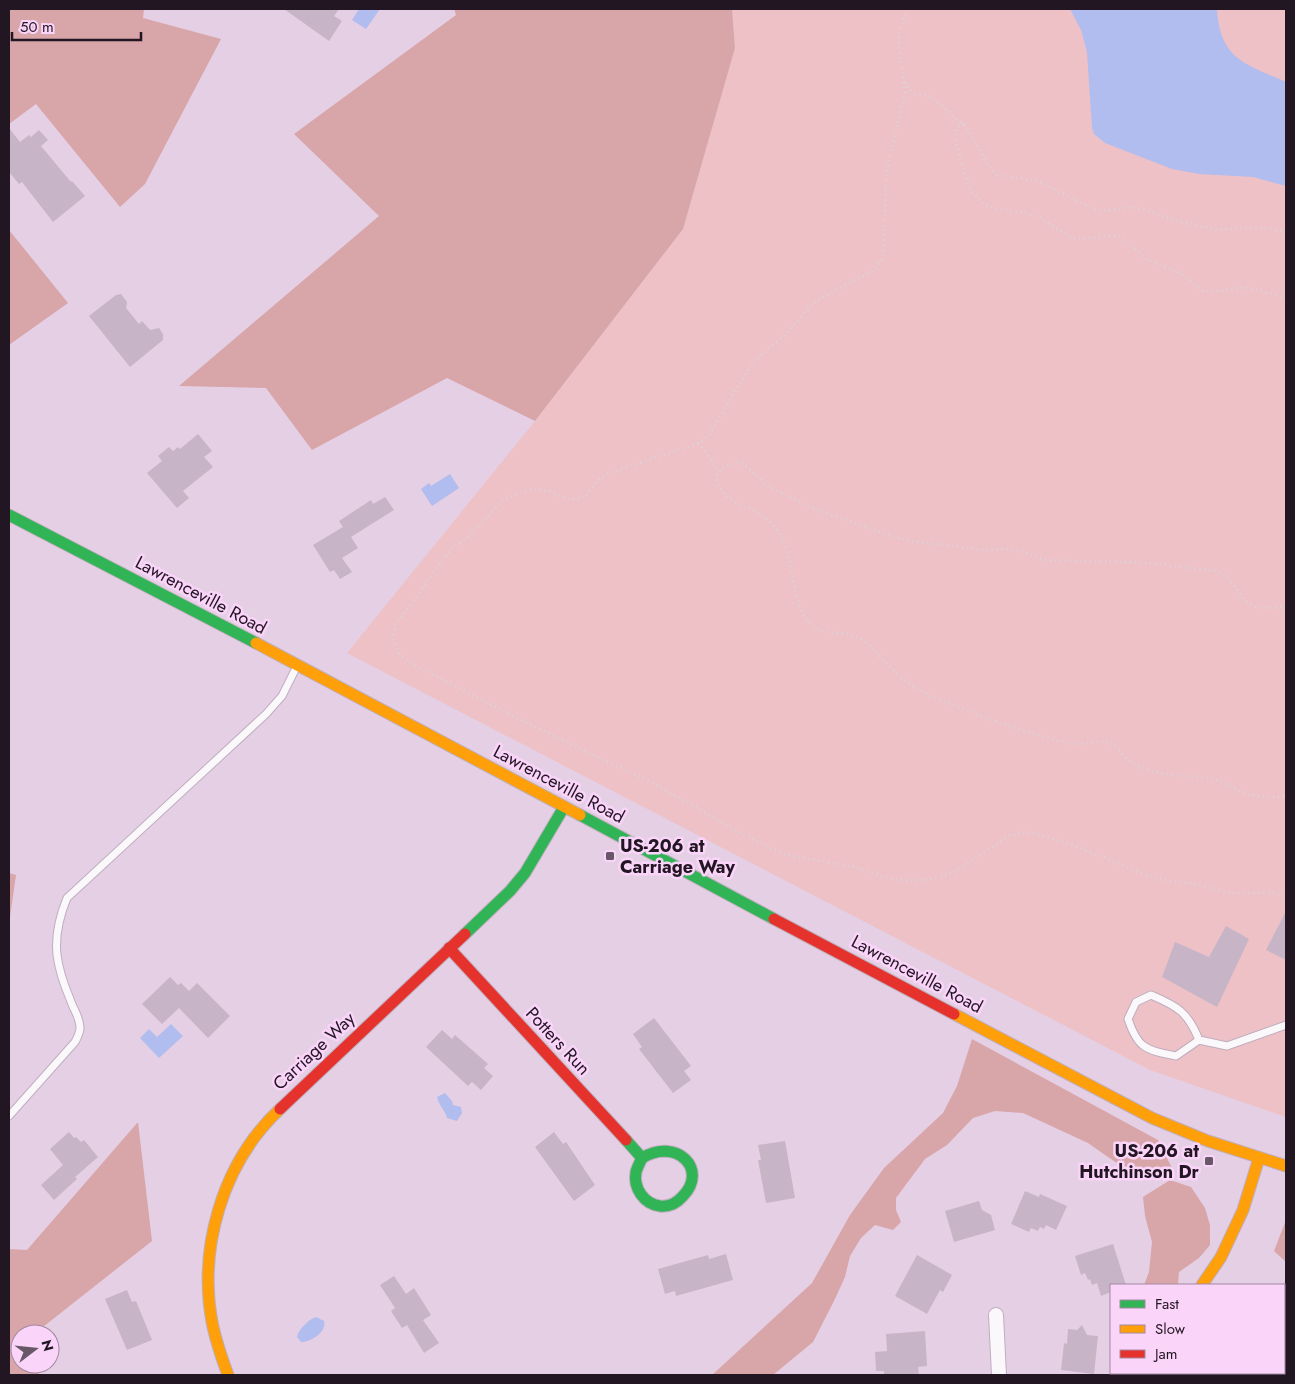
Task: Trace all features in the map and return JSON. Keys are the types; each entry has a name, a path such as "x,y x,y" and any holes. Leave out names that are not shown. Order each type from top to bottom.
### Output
{"main road":[{"name":"Lawrenceville Road","path":"9,515 298,665 1096,1090 1152,1118 1229,1148 1286,1166"},
{"name":"Carriage Way","path":"228,1375 222,1362 214,1333 210,1303 209,1268 213,1234 221,1204 232,1176 251,1142 270,1118 510,890 525,873 564,807"},
{"name":"Potters Run","path":"449,948 642,1158"},
{"path":"657,1149 667,1149 683,1156 691,1172 692,1181 689,1190 683,1198 675,1204 666,1206 656,1205 647,1201 640,1194 634,1176 642,1158 649,1152 657,1149"},
{"path":"1203,1284 1221,1257 1244,1210 1259,1158"}],"street":[{"path":"996,1315 999,1375"}],"lane":[{"path":"9,1116 75,1042 80,1031 79,1020 67,991 57,953 57,934 61,913 67,898 266,714 282,696 298,665"},
{"path":"1199,1040 1192,1024 1175,1005 1151,995 1136,1002 1128,1018 1134,1036 1149,1051 1176,1056 1199,1040 1226,1046 1286,1025"}],"path":[{"path":"908,9 898,40 905,92 886,174 884,249 878,266 822,298 808,309 785,335 758,358 747,372 710,433 699,443 607,474 598,480 586,496 580,499 567,499 538,489 526,490 502,501 466,538 451,549 396,624 393,634 395,645 399,653 407,660 437,677 654,784 783,854 854,867 890,879 909,881 930,880 955,872 1010,836 1023,832 1065,842 1139,872 1167,881 1197,884 1230,893 1268,893 1286,896"},
{"path":"904,80 910,90 931,97 965,125 988,166 996,175 1038,181 1094,210 1103,211 1132,207 1182,222 1218,230 1259,227 1286,232"},
{"path":"965,125 957,127 956,143 972,192 984,204 997,209 1021,212 1040,218 1072,238 1119,237 1146,259 1180,273 1203,291 1220,291 1246,287 1286,298"},
{"path":"699,443 719,471"},
{"path":"1286,608 1252,605 1245,600 1224,574 1216,571 1148,563 1045,560 1020,551 967,548 912,541 820,511 769,486 745,465 738,462 722,468 716,477 721,491 728,498 759,513 774,525 783,538 797,594 804,614 811,624 821,631 860,638 898,675 934,699 1010,726 1071,744 1081,745 1102,741 1108,742 1135,765 1147,770 1218,780 1244,793 1256,796 1275,798 1286,796"},
{"path":"1229,1148 1237,1118 1286,1133"}],"shaded area":[{"path":"10,9 144,9 143,18 221,39 145,184 120,207 36,104 9,124"},
{"path":"454,9 732,9 735,48 683,229 535,421 447,378 312,450 266,388 179,386 379,216 294,134 456,15"},
{"path":"732,9 1286,9 1286,1117 1150,1070 347,653 535,421 683,229 735,48"},
{"path":"9,230 68,303 9,345"},
{"path":"9,873 16,875 9,924"},
{"path":"972,1039 1158,1140 1172,1168 1141,1180 1088,1143 1023,1113 995,1111 973,1118 947,1145 925,1159 896,1198 896,1210 901,1222 893,1230 875,1225 861,1238 850,1256 845,1277 813,1342 773,1375 712,1375 812,1283 850,1215 884,1168 943,1113 957,1086"},
{"path":"138,1122 152,1241 47,1324 10,1324 10,1374 39,1375 9,1375 9,1249 27,1250"},
{"path":"1170,1180 1191,1187 1205,1208 1210,1225 1210,1245 1199,1258 1179,1272 1178,1284 1144,1284 1149,1272 1152,1242 1145,1216 1143,1197"},
{"path":"1286,1220 1286,1262 1274,1251"}],"water":[{"path":"359,9 380,9 366,29 352,20"},
{"path":"1070,9 1217,9 1223,39 1230,50 1247,64 1286,82 1286,186 1253,177 1199,174 1172,169 1105,143 1094,134 1087,52 1081,30"},
{"path":"450,474 459,488 432,506 421,489 429,483 431,486"},
{"path":"171,1024 183,1036 159,1058 140,1038 149,1029 157,1037"},
{"path":"445,1093 453,1105 461,1107 462,1113 457,1121 447,1118 438,1100 437,1097"},
{"path":"316,1317 324,1321 323,1329 317,1336 301,1342 297,1337 299,1331 307,1322"}],"building":[{"path":"284,9 339,9 334,16 342,21 329,41"},
{"path":"9,128 20,142 29,135 31,137 39,130 48,140 41,146 85,196 53,222 22,182 19,184 9,172"},
{"path":"121,294 127,302 126,308 139,324 142,321 150,330 159,328 163,334 163,340 130,367 89,316 116,295"},
{"path":"198,434 212,451 204,457 213,467 183,491 189,498 177,508 147,473 162,461 158,456 169,447 173,451 178,447 180,449"},
{"path":"385,497 394,510 351,537 358,548 342,558 352,572 340,579 334,570 330,572 313,545 343,527 339,521 371,500 373,504"},
{"path":"1286,911 1286,960 1266,950"},
{"path":"1226,926 1249,939 1217,1007 1162,977 1175,942 1209,957"},
{"path":"170,977 178,985 181,983 189,991 197,983 230,1016 208,1038 179,1008 162,1024 142,1004"},
{"path":"654,1018 691,1066 684,1071 691,1080 673,1093 639,1049 642,1047 633,1034"},
{"path":"442,1030 452,1039 455,1035 488,1064 484,1068 493,1076 481,1090 472,1082 468,1086 426,1047"},
{"path":"69,1132 81,1142 84,1140 98,1157 75,1177 77,1179 54,1200 41,1185 63,1165 50,1149"},
{"path":"554,1132 563,1144 566,1142 595,1185 574,1201 535,1147"},
{"path":"785,1141 795,1198 766,1203 758,1160 761,1160 758,1145"},
{"path":"1025,1191 1039,1197 1040,1194 1067,1206 1056,1230 1046,1225 1044,1229 1040,1227 1038,1231 1031,1228 1029,1232 1011,1224"},
{"path":"979,1201 982,1210 991,1215 995,1230 954,1242 945,1211"},
{"path":"1113,1244 1126,1284 1110,1284 1110,1292 1101,1296 1097,1283 1092,1285 1085,1273 1081,1275 1075,1256"},
{"path":"726,1254 733,1280 676,1296 675,1291 665,1294 658,1269 708,1255 709,1259"},
{"path":"917,1255 952,1275 943,1292 940,1290 927,1314 895,1296"},
{"path":"394,1276 406,1294 414,1288 431,1315 423,1320 439,1343 424,1353 407,1325 402,1328 391,1311 395,1308 380,1285"},
{"path":"127,1290 132,1302 136,1301 152,1340 127,1350 105,1299"},
{"path":"1082,1325 1087,1335 1098,1336 1094,1374 1061,1370 1064,1343 1067,1344 1068,1329 1077,1330"},
{"path":"925,1331 927,1366 918,1367 919,1375 884,1375 884,1371 876,1371 875,1352 887,1351 886,1334"}],"traffic: fast":[{"path":"9,515 256,643"},
{"path":"465,934 510,891 525,873 564,807"},
{"path":"580,815 774,919"},
{"path":"626,1140 642,1158 636,1170 636,1184 645,1199 654,1205 667,1206 683,1196 690,1186 692,1176 690,1167 685,1159 677,1154 666,1151 655,1152 642,1158"}],"traffic: slow":[{"path":"256,643 580,815"},
{"path":"954,1014 1152,1118 1208,1141 1286,1166"},
{"path":"228,1375 213,1327 209,1298 212,1238 219,1209 229,1181 243,1155 260,1131 280,1109"},
{"path":"1203,1284 1221,1257 1243,1210 1259,1158"}],"traffic: jam":[{"path":"774,919 954,1014"},
{"path":"280,1109 465,934"},
{"path":"449,948 626,1140"}],"place":[{"name":"US-206 at Carriage Way","path":"610,856"},
{"name":"US-206 at Hutchinson Dr","path":"1209,1161"}]}
